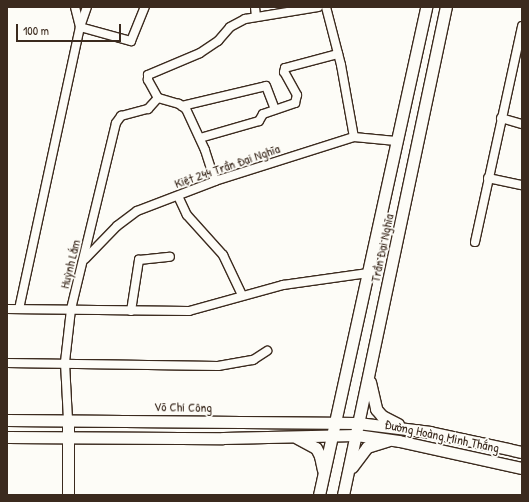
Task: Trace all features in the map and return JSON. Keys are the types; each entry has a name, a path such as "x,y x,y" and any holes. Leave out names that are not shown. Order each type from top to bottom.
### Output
{"main road":[{"name":"Trần Đại Nghĩa","path":"319,495 426,7"},
{"name":"Trần Đại Nghĩa","path":"343,495 402,220 424,103 446,7"},
{"path":"407,99 424,103"},
{"path":"371,366 371,394 379,412 394,422 430,432"},
{"path":"68,416 68,495"},
{"name":"Võ Chí Công","path":"7,420 68,416 358,423"},
{"name":"Đường Hoàng Minh Thắng","path":"358,423 430,432 522,452"},
{"path":"7,437 356,435"},
{"name":"Đường Hoàng Minh Thắng","path":"356,435 399,441 522,468"},
{"path":"289,436 307,441 316,448 322,461 323,476"},
{"path":"347,476 367,447 382,441 399,441"}],"street":[{"path":"75,7 80,27"},
{"path":"19,309 80,27 87,7"},
{"path":"80,27 131,41 145,7"},
{"path":"254,7 256,16"},
{"path":"275,109 266,86 182,106 158,98 148,80 148,74 200,53 218,41 230,27 256,16 318,7"},
{"path":"326,7 338,54 354,137"},
{"path":"475,242 522,26"},
{"path":"200,138 259,121 263,114 297,100 284,72 284,68 338,54"},
{"name":"Huỳnh Lắm","path":"68,416 65,362 71,309 116,123 120,116 148,109 158,98"},
{"path":"182,106 194,122 215,181"},
{"path":"501,118 522,124"},
{"name":"Kiệt 244 Trần Đại Nghĩa","path":"84,260 117,226 137,211 215,181 354,137 396,141"},
{"path":"488,178 522,185"},
{"path":"178,196 187,215 223,255 242,295"},
{"path":"131,311 139,260 170,257"},
{"path":"7,309 189,311 242,295 307,280 368,272"},
{"path":"7,362 218,366 253,360 267,351"}]}
